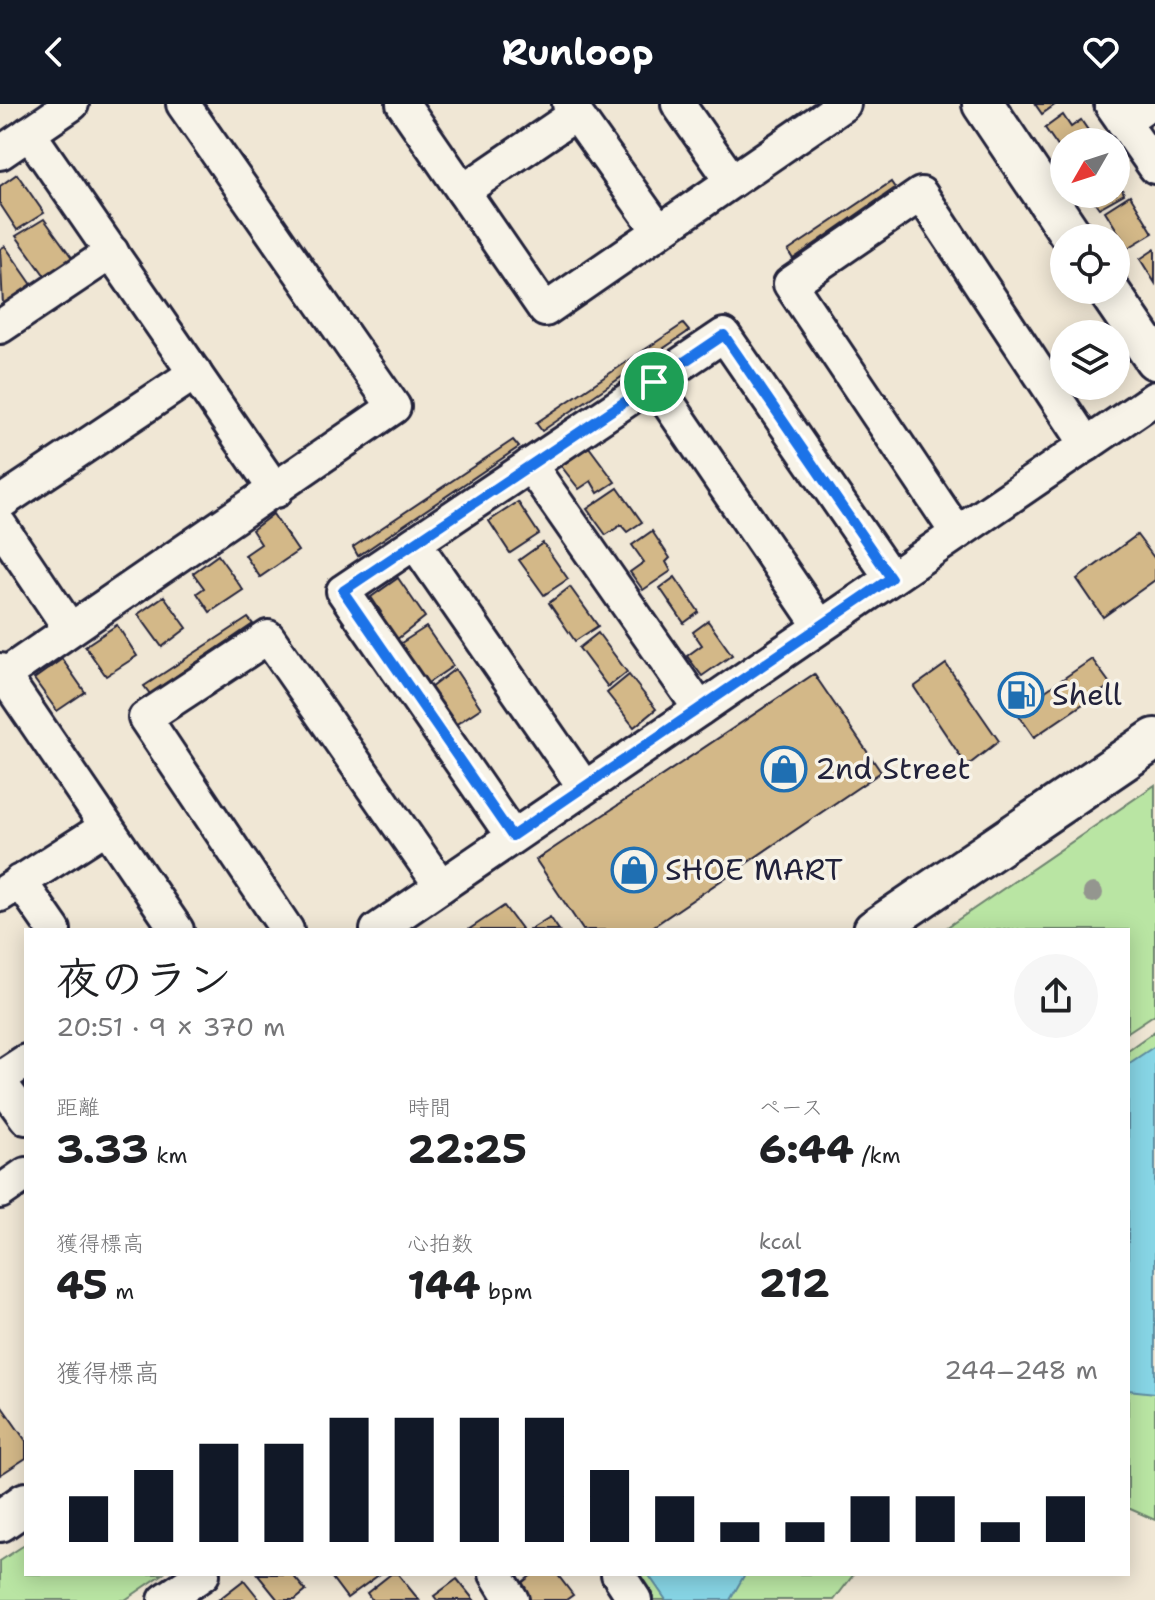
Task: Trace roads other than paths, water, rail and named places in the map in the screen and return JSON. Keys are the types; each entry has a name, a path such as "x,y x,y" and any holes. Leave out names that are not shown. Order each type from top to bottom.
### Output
{"street":[{"path":"0,153 72,104"},
{"path":"176,928 2,673 276,491 394,407 183,104"},
{"path":"403,104 545,310 844,104"},
{"path":"678,104 732,181"},
{"path":"983,104 1064,224"},
{"path":"463,191 572,109 659,231"},
{"path":"1127,110 1155,167"},
{"path":"29,133 276,491"},
{"path":"957,533 790,284 921,194 1087,445"},
{"path":"0,327 112,252"},
{"path":"1118,304 1155,359"},
{"path":"512,836 343,591 724,335 891,578"},
{"path":"0,503 195,373"},
{"path":"654,382 820,626"},
{"path":"380,928 1155,398"},
{"path":"530,465 700,709"},
{"path":"0,525 70,629"},
{"path":"415,543 584,787"},
{"path":"286,928 145,718 268,637 441,886"},
{"path":"877,928 1155,739"},
{"path":"52,928 10,888 106,827"},
{"path":"24,1062 0,1080 24,1115"},
{"path":"0,1192 24,1175"},
{"path":"0,1521 24,1504"},
{"path":"165,1600 200,1576"},
{"path":"497,1576 512,1600"},
{"path":"619,1576 635,1600"}],"water":[{"path":"1155,1046 1155,1393 1130,1390 1130,1063"},
{"path":"649,1576 744,1576 730,1600 666,1600"}],"place":[{"name":"Shell","path":"1021,695"},
{"name":"2nd Street","path":"784,769"},
{"name":"SHOE MART","path":"634,870"}]}
